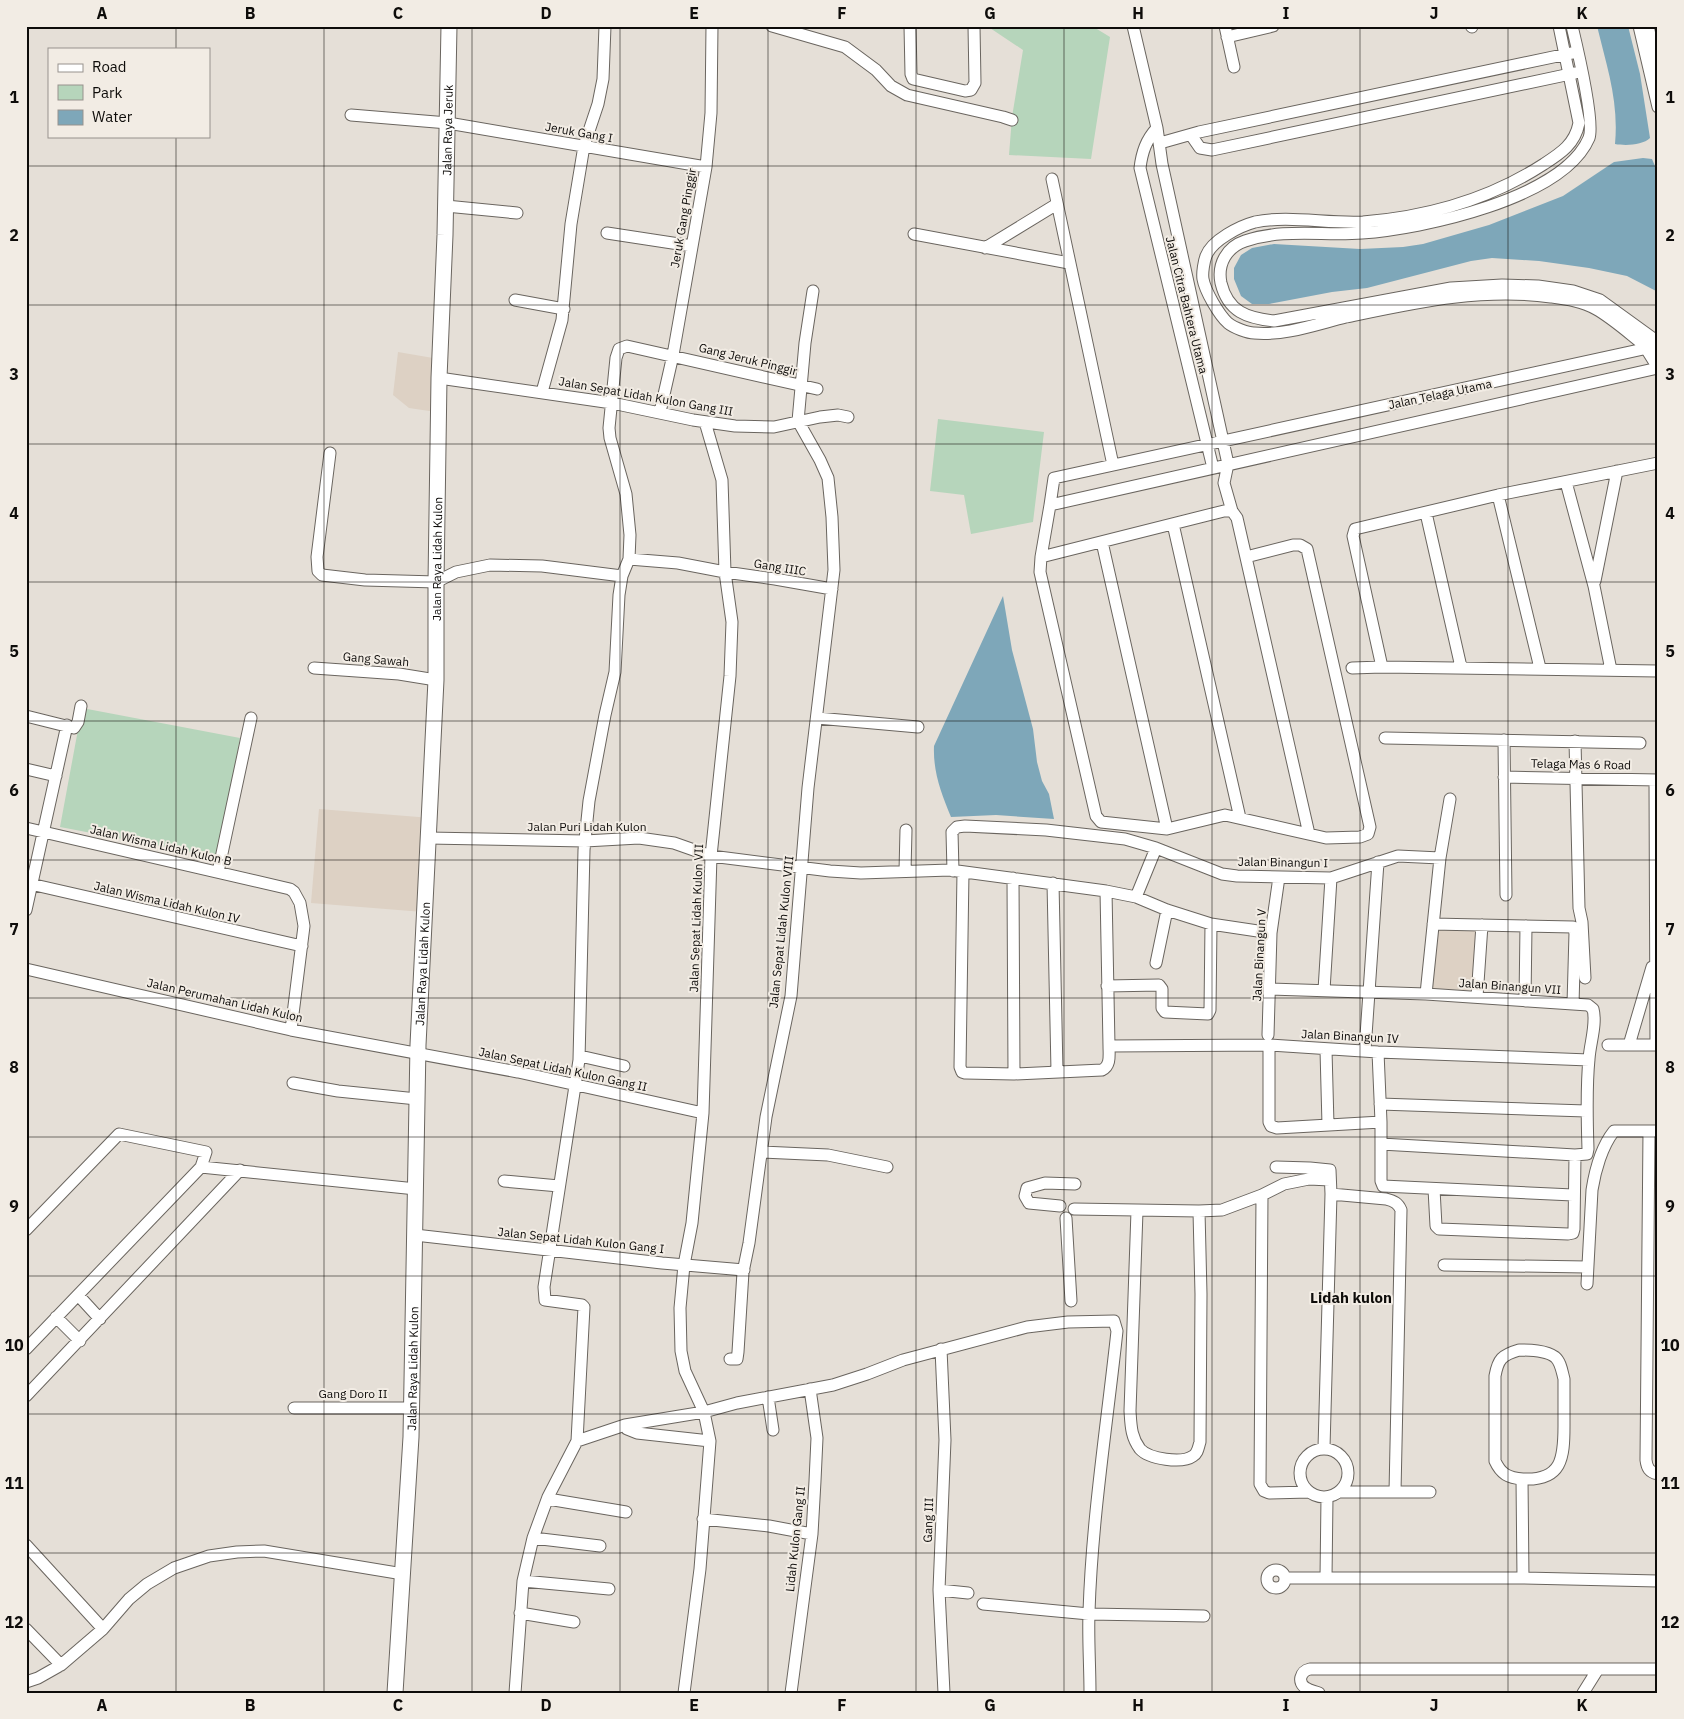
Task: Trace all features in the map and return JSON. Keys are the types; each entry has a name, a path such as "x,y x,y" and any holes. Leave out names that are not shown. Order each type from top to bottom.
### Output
{"main road":[{"name":"Jalan Raya Jeruk","path":"445,234 449,26"},
{"name":"Jalan Raya Lidah Kulon","path":"395,1693 412,1408 418,1054 436,680 440,378 445,234"},
{"path":"1655,345 1658,366"}],"street":[{"path":"542,392 556,347 564,309 571,224 584,146 598,104 603,80 605,26"},
{"name":"Jeruk Gang Pinggir","path":"660,412 706,167 711,113 712,26"},
{"path":"772,26 845,47 876,70 891,86 907,95 1012,120"},
{"path":"910,26 913,79 965,91 971,90 976,83 974,26"},
{"name":"Jalan Citra Bahtera Utama","path":"1133,26 1160,143 1164,174 1228,464 1224,483 1232,511 1237,518 1310,834"},
{"path":"1234,67 1226,31 1273,26"},
{"path":"1559,26 1579,123 1577,134 1568,147 1528,174 1486,195 1423,213 1362,222 1275,220 1255,222 1238,228 1215,244 1206,255 1203,278 1211,300 1229,324 1252,333 1277,333 1389,308 1453,297 1502,294 1537,295 1571,300 1595,308 1655,345"},
{"path":"1572,26 1590,116 1589,137 1578,156 1560,172 1540,185 1472,213 1427,224 1360,234 1281,233 1244,241 1232,248 1224,256 1219,274 1224,294 1238,312 1255,319 1274,321 1451,288 1502,284 1538,286 1573,291 1600,300 1655,345"},
{"path":"1640,26 1658,107"},
{"path":"1648,26 1658,71"},
{"path":"1160,143 1191,134 1578,51"},
{"path":"1191,134 1200,148 1212,150 1582,72"},
{"name":"Jeruk Gang I","path":"351,115 448,123 706,167"},
{"name":"Jalan Citra Bahtera Utama","path":"1156,128 1147,139 1140,168 1213,468"},
{"path":"1052,179 1113,465"},
{"path":"985,248 1056,204"},
{"path":"446,206 517,213"},
{"path":"607,233 692,246"},
{"path":"914,234 1069,263"},
{"path":"798,421 805,342 813,291"},
{"path":"514,300 564,309"},
{"name":"Jalan Telaga Utama","path":"1655,345 1054,478 1050,505 1658,366"},
{"name":"Gang Jeruk Pinggir","path":"612,403 616,358 619,349 627,346 817,389"},
{"name":"Jalan Sepat Lidah Kulon Gang III","path":"440,378 612,403 705,422 736,426 774,427 820,417 838,415 848,417"},
{"path":"515,1693 523,1581 532,1538 577,1440 584,1306 582,1304 548,1301 544,1298 544,1287 580,1056 585,841 589,802 615,672 618,646 618,608 622,576 629,560 630,535 626,494 610,438 609,428 612,403"},
{"name":"Jalan Sepat Lidah Kulon VIII","path":"730,1359 737,1359 744,1270 766,1118 790,996 808,788 832,589 834,551 828,478 798,421"},
{"name":"Jalan Sepat Lidah Kulon VII","path":"684,1693 700,1569 710,1441 704,1412 685,1371 681,1351 680,1308 684,1265 692,1223 702,1113 711,856 730,676 732,622 725,572 722,480 705,422"},
{"path":"330,453 318,557 318,571 327,576 364,580 436,582 456,572 490,564 542,566 622,576"},
{"path":"1382,667 1353,532 1357,528 1498,495 1658,463"},
{"path":"1594,586 1617,471"},
{"path":"1566,482 1594,586 1612,670"},
{"path":"1498,495 1540,668"},
{"path":"1050,505 1040,572 1096,816 1101,822 1167,828 1225,815 1326,838 1360,837 1368,834 1370,827 1307,549 1300,545 1293,545 1246,557"},
{"path":"1041,557 1224,511 1232,511"},
{"path":"1426,513 1461,667"},
{"path":"1173,524 1240,818"},
{"path":"1102,542 1167,828"},
{"name":"Gang IIIC","path":"629,560 678,563 832,589"},
{"path":"1352,668 1461,667 1658,671"},
{"name":"Gang Sawah","path":"314,668 399,674 436,680"},
{"path":"26,716 66,725 71,728 76,726 81,706"},
{"path":"218,872 251,718"},
{"path":"817,718 918,727"},
{"path":"26,910 29,884 43,832 66,725"},
{"path":"1385,738 1640,743"},
{"path":"1504,740 1506,895"},
{"path":"1575,741 1579,908 1582,922 1585,978"},
{"path":"26,770 56,776"},
{"name":"Telaga Mas 6 Road","path":"1504,776 1657,780"},
{"path":"1608,1045 1657,1045 1657,780"},
{"path":"1426,994 1440,858 1450,799"},
{"name":"Jalan Binangun I","path":"1014,1074 973,1074 960,1070 958,872 952,832 957,827 1056,831 1125,839 1140,842 1222,874 1331,878 1398,856 1440,858"},
{"name":"Jalan Wisma Lidah Kulon B","path":"26,828 290,889 294,892 300,903 304,919 302,946"},
{"path":"904,871 906,830"},
{"name":"Jalan Puri Lidah Kulon","path":"428,838 585,841 657,839 711,856 801,867 862,873 904,871 958,872 1013,878 1136,897 1167,910 1211,924 1271,933"},
{"path":"1136,897 1156,848"},
{"path":"1365,1050 1378,862"},
{"name":"Jalan Binangun V","path":"1279,877 1271,933 1268,1040 1270,1125 1277,1128 1381,1122"},
{"path":"1013,878 1014,1074 1104,1069 1108,1062 1106,891"},
{"path":"1324,990 1331,878"},
{"path":"1053,883 1057,1071"},
{"name":"Jalan Wisma Lidah Kulon IV","path":"29,884 302,946"},
{"path":"1156,963 1167,910"},
{"path":"1108,986 1159,985 1162,989 1162,1008 1165,1012 1208,1014 1210,1010 1211,924"},
{"path":"1433,924 1571,927 1574,929 1573,1004"},
{"path":"1477,998 1482,925"},
{"path":"1525,1001 1526,926"},
{"path":"291,1030 302,946"},
{"path":"1629,1045 1656,954"},
{"name":"Jalan Perumahan Lidah Kulon","path":"26,969 291,1030 418,1054"},
{"name":"Jalan Binangun VII","path":"1270,989 1426,994 1591,1006 1594,1013 1588,1060 1586,1111 1588,1151 1587,1154 1578,1155"},
{"name":"Jalan Binangun IV","path":"1109,1046 1268,1040 1326,1050 1588,1060"},
{"path":"1326,1050 1328,1126"},
{"path":"1378,1052 1381,1181 1383,1186 1573,1196"},
{"name":"Jalan Sepat Lidah Kulon Gang II","path":"418,1054 576,1085 702,1113"},
{"path":"580,1056 624,1066"},
{"path":"293,1083 338,1090 417,1098"},
{"path":"1380,1104 1586,1111"},
{"path":"1587,1284 1592,1190 1594,1178 1608,1140 1614,1131 1653,1131 1646,1460 1647,1468 1651,1472 1658,1474"},
{"path":"26,1230 119,1134 206,1152 201,1167 26,1349"},
{"path":"1381,1144 1578,1155 1573,1196 1574,1231 1568,1234 1437,1228 1434,1189"},
{"path":"762,1152 828,1155 887,1167"},
{"path":"201,1167 416,1189"},
{"path":"1276,1167 1330,1170 1331,1194 1324,1448"},
{"path":"26,1396 240,1170"},
{"path":"1075,1184 1045,1183 1027,1188 1025,1196 1029,1203 1060,1206 1059,1212 1063,1218 1070,1214 1199,1211 1231,1207 1284,1184 1309,1179 1330,1180"},
{"path":"504,1181 559,1186"},
{"path":"1331,1194 1386,1199 1394,1201 1401,1210 1395,1492"},
{"path":"1262,1195 1260,1484 1264,1491 1269,1493 1309,1492 1318,1496 1328,1497 1339,1492 1346,1484 1348,1475 1347,1465 1342,1456 1334,1450 1324,1448 1313,1451 1304,1459 1300,1470 1302,1482 1309,1492"},
{"path":"1137,1211 1130,1412 1131,1433 1139,1448 1145,1454 1162,1459 1175,1459 1192,1458 1197,1453 1200,1442 1201,1294 1199,1211"},
{"path":"1070,1214 1070,1302"},
{"name":"Jalan Sepat Lidah Kulon Gang I","path":"415,1235 744,1270"},
{"path":"1444,1265 1587,1268"},
{"path":"78,1295 100,1319"},
{"path":"56,1317 80,1341"},
{"path":"577,1440 625,1425 704,1412 768,1397 833,1385 903,1360 1027,1327 1068,1322 1112,1320 1117,1330 1100,1475 1089,1614 1090,1693"},
{"name":"Gang III","path":"941,1349 945,1440 939,1590 944,1693"},
{"path":"1527,1350 1542,1352 1555,1357 1561,1367 1564,1379 1564,1446 1562,1459 1551,1474 1541,1478 1522,1479 1500,1471 1495,1461 1495,1376 1497,1364 1503,1357 1509,1353 1527,1350"},
{"name":"Lidah Kulon Gang II","path":"791,1693 812,1534 817,1438 815,1413 810,1389"},
{"path":"768,1397 773,1430"},
{"name":"Gang Doro II","path":"294,1408 412,1408"},
{"path":"625,1425 627,1429 638,1433 710,1441"},
{"path":"1522,1479 1523,1578"},
{"path":"1339,1492 1430,1492"},
{"path":"1326,1578 1328,1497"},
{"path":"548,1500 626,1512"},
{"path":"703,1519 769,1526 812,1534"},
{"path":"532,1538 600,1546"},
{"path":"26,1545 103,1629"},
{"path":"26,1682 38,1678 61,1665 103,1629 129,1599 147,1584 174,1568 209,1556 264,1551 402,1574"},
{"path":"1285,1578 1523,1578 1658,1581"},
{"path":"523,1581 609,1589"},
{"path":"939,1590 968,1592"},
{"path":"983,1604 1089,1614 1204,1616"},
{"path":"520,1613 574,1622"},
{"path":"26,1629 61,1665"},
{"path":"1583,1693 1598,1669"},
{"path":"1319,1693 1303,1686 1301,1674 1304,1670 1656,1669"}],"shaded area":[{"path":"398,352 439,359 436,412 409,408 393,395"},
{"path":"319,809 431,818 423,912 311,903"},
{"path":"1435,927 1476,928 1474,990 1433,989"}],"green space":[{"path":"987,26 1092,26 1110,37 1091,159 1009,155 1012,117 1023,50"},
{"path":"938,419 1044,432 1033,522 971,534 964,495 930,491"},
{"path":"82,708 240,738 218,857 60,827"}],"water":[{"path":"1597,26 1628,26 1640,74 1650,138 1639,144 1615,144 1614,99"},
{"path":"1643,158 1652,159 1658,173 1658,292 1627,276 1589,268 1539,261 1492,258 1471,261 1367,288 1332,292 1269,304 1252,304 1241,296 1234,279 1234,268 1241,255 1252,248 1274,244 1360,249 1423,244 1489,225 1563,196 1614,162"},
{"path":"1003,596 1012,650 1033,729 1037,762 1042,781 1049,794 1054,819 996,815 951,817 936,774 934,746"}],"district":[{"name":"Lidah kulon","path":"1351,1297"}]}
